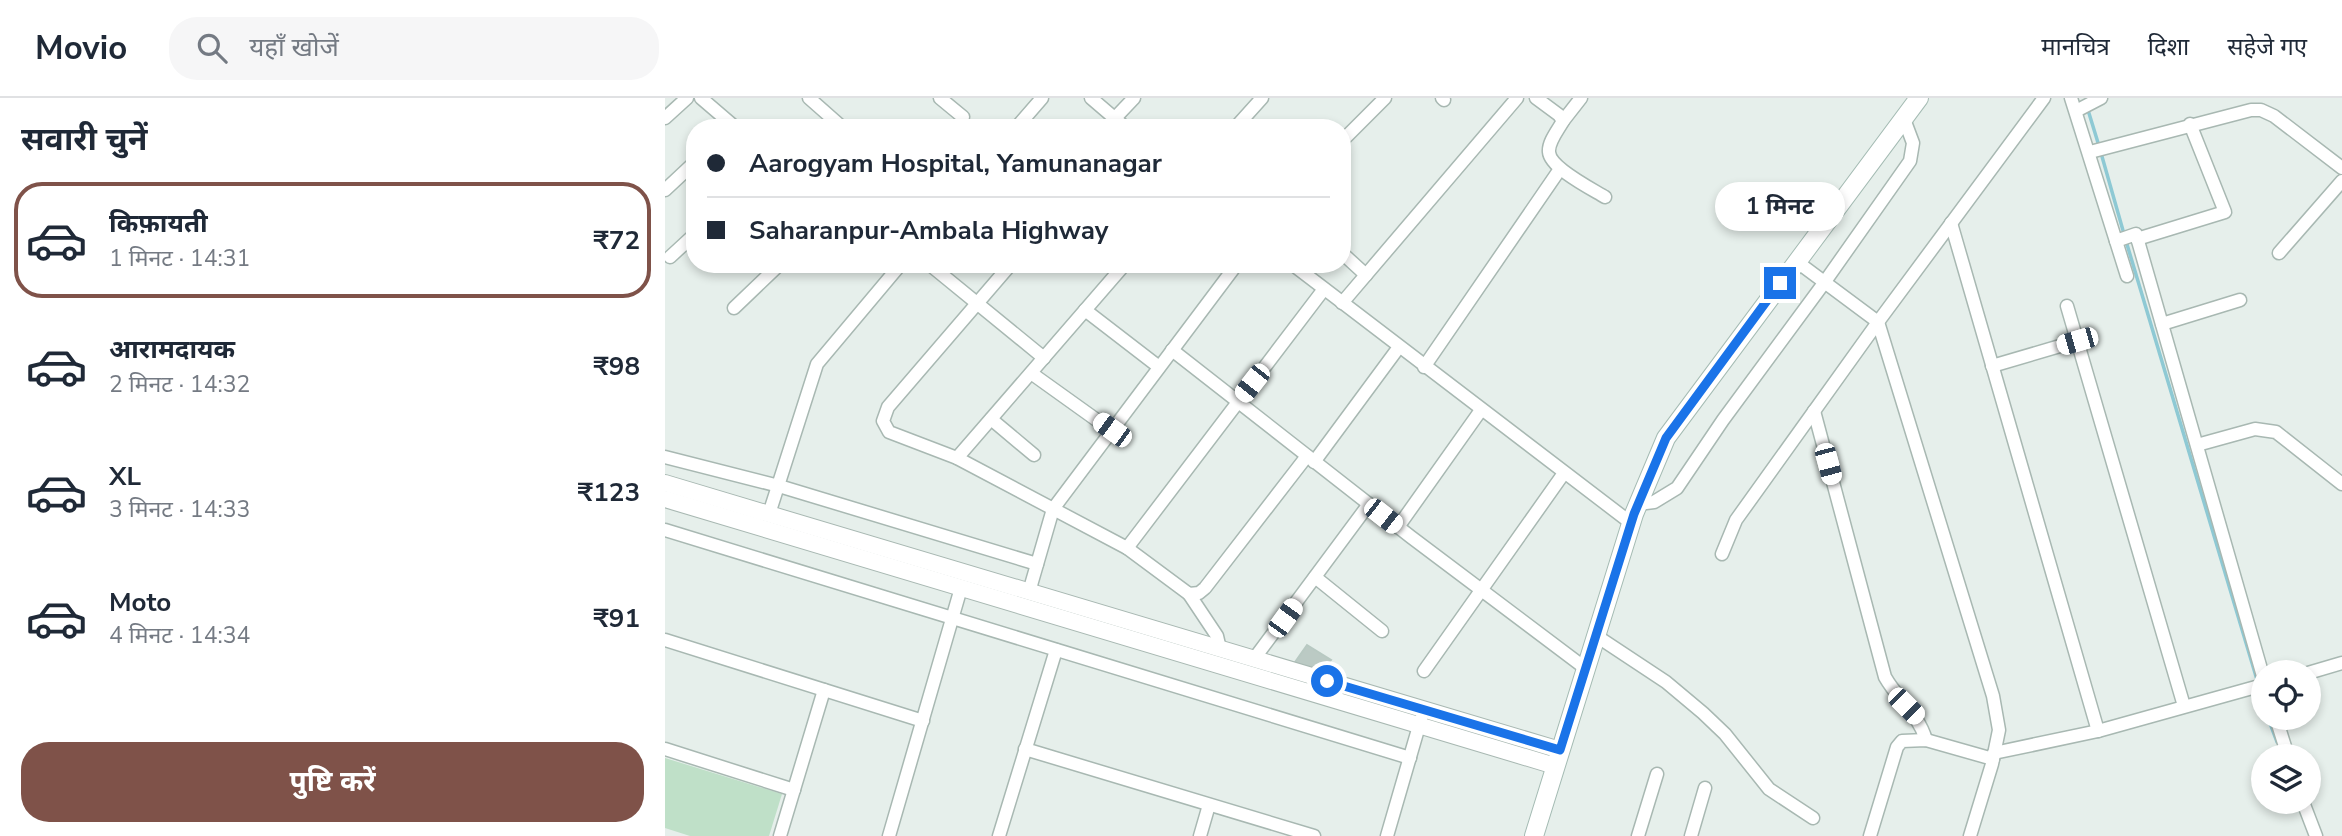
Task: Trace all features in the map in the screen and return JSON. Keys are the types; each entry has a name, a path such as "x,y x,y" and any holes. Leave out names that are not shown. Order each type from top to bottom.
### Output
{"main road":[{"path":"1534,836 1631,523 1666,438 1919,98"}],"street":[{"path":"665,118 687,98"},
{"path":"701,98 725,119"},
{"path":"809,98 833,119"},
{"path":"940,98 963,117"},
{"path":"1024,119 1041,98"},
{"path":"1091,98 1115,118 1135,98"},
{"path":"1243,119 1262,98"},
{"path":"1351,132 1385,98"},
{"path":"1342,303 1517,98"},
{"path":"1536,98 1563,121"},
{"path":"1581,98 1563,121 1549,152 1560,169 1605,197"},
{"path":"1722,554 1736,520 2044,98"},
{"path":"2084,104 2126,239 2162,324 2254,660"},
{"path":"2097,150 2190,124 2261,110 2274,116 2342,168"},
{"path":"1638,503 1654,502 1677,488 1910,161 1913,143 1904,119"},
{"path":"2126,239 2225,212 2190,124"},
{"path":"1424,367 1560,169"},
{"path":"665,190 686,170"},
{"path":"2279,253 2342,181"},
{"path":"1951,223 2098,731"},
{"path":"2126,239 2127,276"},
{"path":"670,257 686,242"},
{"path":"1351,261 1366,275"},
{"path":"1796,261 1878,322 1993,696 1999,730 1970,836"},
{"path":"734,308 771,273"},
{"path":"769,514 817,364 893,273"},
{"path":"940,273 1044,358"},
{"path":"1003,273 888,407 883,421 889,432 957,458 1127,548 1189,594 1217,636 1220,649"},
{"path":"957,458 1117,273"},
{"path":"1029,592 1053,509 1230,273"},
{"path":"1304,273 1631,523"},
{"path":"1127,548 1324,289"},
{"path":"2162,324 2240,300"},
{"path":"2067,306 2184,706"},
{"path":"1085,310 1160,367"},
{"path":"1993,366 2077,341"},
{"path":"1189,594 1199,593 1205,588 1399,347"},
{"path":"1172,350 1398,527 1585,668"},
{"path":"1031,373 1112,430"},
{"path":"1398,527 1481,410"},
{"path":"1814,411 1885,677 1892,690 1916,716 1926,740"},
{"path":"991,419 1034,455"},
{"path":"2197,445 2255,429 2276,432 2342,484"},
{"path":"665,457 779,486 1037,564"},
{"path":"1424,671 1564,473"},
{"path":"665,482 1254,659 1422,717"},
{"path":"665,499 961,588 1422,717 1557,758"},
{"path":"1254,659 1369,504"},
{"path":"665,530 1410,758"},
{"path":"1315,577 1383,631"},
{"path":"888,836 961,588"},
{"path":"1595,635 1666,682 1703,713 1725,734 1769,789 1813,818"},
{"path":"665,640 923,721"},
{"path":"1000,836 1056,650"},
{"path":"2321,669 2342,663"},
{"path":"1870,836 1897,747 1902,741 1926,740 1993,756 2098,731 2251,687"},
{"path":"780,836 824,690"},
{"path":"1387,836 1422,717"},
{"path":"665,749 793,790"},
{"path":"1025,749 1209,804 1293,833 1314,836"},
{"path":"1638,836 1657,774"},
{"path":"1691,836 1705,788"},
{"path":"1200,836 1209,804"},
{"path":"2308,814 2316,836"}],"green space":[{"path":"665,758 782,794 769,836 690,836 665,828"}],"building":[{"path":"1307,645 1331,660 1317,675 1291,668"}],"waterway":[{"path":"2088,110 2099,146"},
{"path":"2101,153 2124,234"},
{"path":"2126,241 2251,660"},
{"path":"2272,730 2277,742"}],"route":[{"path":"1327,681 1560,750 1634,514 1666,438 1780,283"}]}
